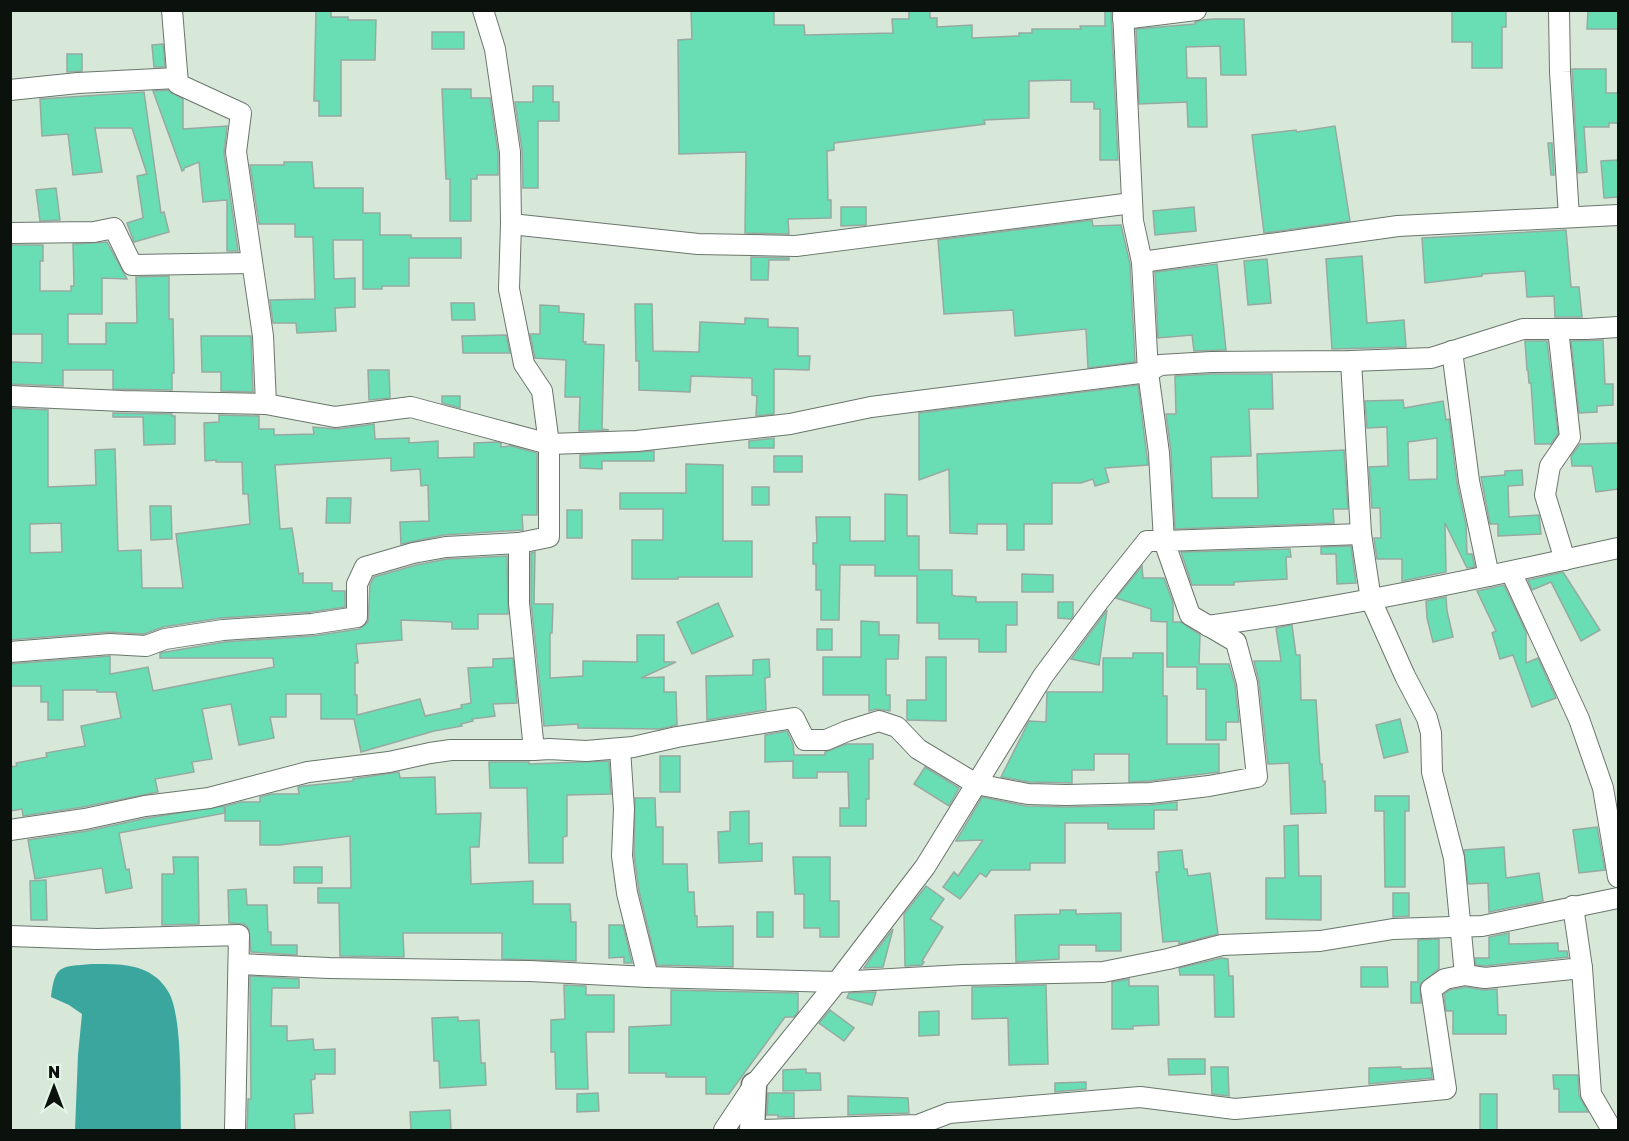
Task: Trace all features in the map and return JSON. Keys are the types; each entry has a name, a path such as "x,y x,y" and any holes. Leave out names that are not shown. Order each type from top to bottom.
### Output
{"street":[{"path":"172,10 178,84 241,113 236,152 263,336 266,404"},
{"path":"10,652 110,644 146,646 165,639 223,630 312,624 357,617 357,584 365,567 413,553 446,547 519,543 549,537 549,444 542,391 524,364 508,289 511,224 510,152 495,49 483,10"},
{"path":"10,830 85,819 145,806 209,798 308,772 388,762 451,750 620,749 677,737 794,718 805,740 826,740 879,721 897,727 918,749 976,784 1028,794 1150,793 1209,786 1257,777 1247,682 1236,642 1190,615 1164,541 1159,453 1148,372 1142,262 1133,221 1123,15 1196,10"},
{"path":"1559,10 1560,72 1569,216"},
{"path":"10,90 78,83 177,78"},
{"path":"511,224 698,244 796,246 1132,203"},
{"path":"1142,262 1398,226 1618,215"},
{"path":"10,233 94,232 114,228 132,265 252,263"},
{"path":"10,396 266,404 335,417 411,407 549,444 637,441 790,424 871,407 1148,372 1160,365 1431,358 1522,329 1618,327"},
{"path":"1558,329 1570,437 1550,466 1545,495 1565,560"},
{"path":"1452,351 1469,481 1489,576"},
{"path":"1351,361 1361,534 1371,600 1405,676 1428,718 1431,734 1432,772 1454,858 1465,975"},
{"path":"724,1131 754,1085 925,867 1043,676 1098,601 1147,541 1361,534"},
{"path":"519,543 519,603 534,750"},
{"path":"1208,626 1371,600 1618,548"},
{"path":"1511,572 1579,719 1603,788 1618,877"},
{"path":"620,749 624,809 622,856 627,893 648,977"},
{"path":"238,964 329,968 530,970 648,977 837,982 963,975 1103,972 1222,945 1320,940 1393,929 1482,926 1618,897"},
{"path":"1573,906 1582,968 1591,1095 1612,1131"},
{"path":"10,936 97,939 239,935 235,1131"},
{"path":"761,1131 918,1125 949,1113 1140,1097 1235,1109 1446,1089 1431,989 1445,979 1465,975 1485,978 1582,968"},
{"path":"752,1131 754,1085"}],"water":[{"path":"91,964 124,965 140,969 158,979 169,993 177,1021 179,1039 181,1130 75,1130 82,1014 51,997 55,978 61,969"}],"building":[{"path":"316,10 331,10 331,17 348,17 348,20 376,20 375,60 341,60 341,116 319,116 319,101 314,101"},
{"path":"691,10 774,10 774,25 804,25 805,35 893,33 892,19 909,19 909,10 930,10 930,18 937,18 937,27 972,25 972,38 1019,36 1019,33 1032,33 1032,29 1081,29 1080,26 1105,26 1105,10 1111,10 1118,160 1100,160 1100,109 1094,109 1094,102 1071,102 1071,80 1029,81 1029,118 984,120 985,124 834,143 834,150 827,151 828,200 831,200 831,218 788,219 789,234 745,233 746,152 679,154 678,40 692,39"},
{"path":"1452,10 1506,10 1506,27 1502,27 1502,68 1472,68 1472,42 1452,42"},
{"path":"1588,11 1618,11 1618,29 1587,29"},
{"path":"1214,19 1244,19 1246,75 1221,75 1220,46 1186,47 1187,78 1206,78 1207,127 1188,127 1187,102 1139,104 1136,29 1195,24 1195,22"},
{"path":"432,32 464,32 464,49 432,49"},
{"path":"163,44 165,67 154,67 152,45"},
{"path":"67,54 82,54 82,71 67,72"},
{"path":"1572,69 1606,69 1606,93 1618,93 1618,123 1609,123 1609,127 1584,127 1587,172 1578,173"},
{"path":"533,86 553,86 553,102 559,102 559,121 538,121 538,188 523,188 522,150 515,102 533,102"},
{"path":"442,89 471,89 471,98 490,98 498,153 498,175 477,175 477,179 471,179 471,221 450,221 450,179 446,179"},
{"path":"168,90 183,99 183,129 227,126 224,153 238,251 227,251 227,200 203,202 199,162 182,171 153,91"},
{"path":"144,92 161,213 164,212 169,232 134,242 127,223 143,218 137,176 147,174 132,128 95,128 102,172 73,175 68,134 42,136 40,99"},
{"path":"1335,126 1350,221 1264,233 1252,135 1296,130 1297,132"},
{"path":"1548,143 1552,143 1554,175 1551,175"},
{"path":"1618,160 1618,197 1604,198 1601,161"},
{"path":"284,162 312,162 314,188 363,188 363,213 380,213 380,235 411,235 411,238 461,238 461,258 409,258 409,286 363,289 363,240 333,240 334,279 355,278 355,307 335,308 336,331 297,333 296,323 273,323 270,300 315,299 313,237 295,237 295,224 259,224 250,165 284,165"},
{"path":"56,188 60,220 40,221 36,190"},
{"path":"841,207 866,207 866,225 841,226"},
{"path":"1194,207 1196,231 1155,235 1153,211"},
{"path":"1092,220 1093,226 1121,225 1130,264 1135,362 1088,368 1086,329 1015,336 1013,310 944,314 938,240"},
{"path":"1566,230 1571,287 1579,287 1582,317 1555,317 1554,296 1527,297 1525,271 1482,274 1482,276 1425,283 1422,238"},
{"path":"107,242 127,279 102,278 102,314 68,314 68,344 106,344 106,323 137,323 136,277 169,276 169,319 173,319 172,390 113,389 113,370 63,370 63,386 10,384 10,362 42,363 42,334 10,334 10,245 43,245 43,261 40,261 40,291 71,291 71,286 74,286 73,244"},
{"path":"1362,256 1367,323 1404,320 1406,347 1332,349 1326,259"},
{"path":"751,257 789,258 789,260 769,260 768,280 751,280"},
{"path":"1267,259 1271,303 1248,305 1244,261"},
{"path":"1217,264 1226,350 1194,351 1192,335 1158,338 1155,272"},
{"path":"451,303 474,303 475,320 452,320"},
{"path":"635,304 652,304 653,351 699,352 700,322 745,324 745,318 768,319 768,327 798,328 798,356 810,356 809,370 774,369 774,414 756,416 757,396 752,395 752,378 691,376 690,392 639,390"},
{"path":"540,305 559,306 559,312 584,314 583,342 604,345 602,429 609,430 579,431 580,397 565,397 566,360 535,358 530,334 540,334"},
{"path":"506,335 510,353 463,353 462,336"},
{"path":"201,336 251,336 253,392 221,391 221,372 202,372"},
{"path":"1603,340 1605,384 1613,384 1613,405 1597,406 1597,412 1579,413 1571,341"},
{"path":"1525,341 1547,341 1558,434 1551,444 1535,444 1531,383 1529,383 1527,370"},
{"path":"368,370 389,370 390,398 369,400"},
{"path":"1272,374 1273,409 1249,409 1251,456 1211,457 1212,498 1258,498 1257,454 1344,450 1348,509 1333,509 1334,523 1175,529 1171,452 1166,414 1176,414 1175,376"},
{"path":"1138,385 1148,465 1105,468 1109,482 1095,486 1093,479 1081,483 1052,483 1052,524 1024,524 1024,550 1007,550 1007,524 977,524 977,534 950,533 949,469 919,480 919,413"},
{"path":"442,396 460,396 460,408 442,403"},
{"path":"1403,400 1404,408 1443,401 1446,420 1449,419 1457,483 1466,525 1467,554 1472,554 1475,567 1467,568 1445,523 1446,572 1402,581 1402,559 1377,559 1374,538 1381,538 1380,508 1372,508 1369,467 1388,466 1387,427 1367,428 1365,401","holes":["1437,438 1437,479 1409,480 1408,442"]},
{"path":"10,408 48,410 48,487 96,485 95,450 115,449 118,551 141,550 142,588 183,588 176,534 250,524 248,494 243,494 242,462 205,461 204,423 219,422 219,415 259,416 259,429 274,429 274,435 314,434 313,427 337,429 374,424 375,439 409,438 409,443 438,441 438,458 474,457 474,443 496,442 501,443 501,447 511,446 537,453 537,515 522,515 523,530 444,535 401,544 400,522 429,521 428,485 421,486 420,469 391,471 391,458 275,465 280,529 292,528 299,574 303,573 303,583 332,583 332,591 345,591 345,607 311,612 221,618 163,627 144,634 109,632 10,640","holes":["61,523 62,552 30,553 30,524"]},
{"path":"113,413 172,414 175,416 175,444 144,445 143,417 113,417"},
{"path":"774,438 774,448 749,448 749,441"},
{"path":"1618,443 1618,489 1596,492 1592,466 1572,466 1571,456 1580,444"},
{"path":"654,451 654,461 602,461 602,469 580,468 580,455"},
{"path":"774,456 802,456 802,472 774,472"},
{"path":"686,464 723,465 723,541 752,541 752,577 632,579 632,540 663,540 663,509 620,509 620,493 686,493"},
{"path":"1522,470 1523,485 1508,486 1509,517 1539,515 1541,534 1498,536 1498,524 1490,524 1481,477 1505,475 1505,471"},
{"path":"752,487 769,487 769,505 752,505"},
{"path":"885,494 907,495 907,536 919,536 919,570 952,570 952,595 955,596 976,597 976,602 1017,602 1017,625 1006,625 1006,652 979,652 979,639 939,639 939,623 917,623 917,576 875,576 875,565 840,565 839,620 821,620 821,590 816,590 816,564 813,564 813,543 817,543 816,517 850,517 850,541 885,541"},
{"path":"327,498 351,498 350,523 326,523"},
{"path":"150,506 171,506 172,539 151,540"},
{"path":"567,510 582,510 582,538 567,538"},
{"path":"1351,546 1356,583 1337,584 1336,554 1321,554 1321,547"},
{"path":"1290,549 1291,557 1286,557 1287,579 1234,582 1234,585 1192,585 1181,552"},
{"path":"535,552 534,604 553,604 552,633 550,633 550,678 583,676 583,661 637,662 637,635 664,635 664,662 676,662 641,678 664,677 664,692 676,692 677,725 660,729 578,728 578,724 544,726 531,602 531,553"},
{"path":"507,556 508,614 478,614 478,629 452,629 452,622 401,620 402,640 356,644 357,715 420,699 425,716 462,708 461,705 471,703 468,668 493,667 493,659 513,658 517,703 493,704 495,716 472,719 473,721 461,724 462,726 434,731 361,752 354,719 321,719 321,694 286,694 286,717 270,717 274,738 239,745 231,704 202,709 212,759 192,762 194,772 155,779 158,792 23,816 22,809 10,811 10,767 17,766 16,763 47,757 46,753 85,746 81,726 121,718 116,692 63,690 63,720 48,720 48,702 41,702 41,686 10,686 10,664 110,656 110,674 148,667 153,691 274,667 273,658 160,658 160,653 224,642 313,636 359,629 368,622 370,585 374,577 447,559"},
{"path":"1142,566 1143,578 1164,578 1173,603 1173,622 1181,622 1200,635 1199,664 1229,664 1235,685 1239,722 1226,722 1226,740 1206,740 1206,689 1197,689 1197,667 1167,667 1167,622 1151,621 1151,609 1116,598"},
{"path":"1563,572 1600,630 1581,641 1551,582 1532,590 1528,580"},
{"path":"1022,574 1053,575 1053,592 1022,592"},
{"path":"1504,585 1526,632 1526,663 1538,658 1556,698 1532,707 1513,655 1500,659 1492,633 1496,631 1477,591"},
{"path":"1446,597 1453,637 1433,642 1427,618 1426,601"},
{"path":"1058,602 1073,602 1071,619 1058,618"},
{"path":"718,603 733,636 692,654 677,622"},
{"path":"1107,610 1099,665 1071,659"},
{"path":"861,621 879,622 879,635 899,635 898,659 886,659 886,695 890,695 890,711 876,709 869,711 869,695 823,695 823,657 861,657"},
{"path":"1292,625 1296,655 1300,655 1301,700 1316,700 1320,764 1322,764 1323,782 1325,781 1326,813 1291,814 1289,763 1268,764 1259,682 1254,661 1281,661 1276,628"},
{"path":"817,629 832,629 832,650 817,650"},
{"path":"1133,653 1163,653 1163,696 1167,696 1167,744 1219,744 1219,772 1129,782 1129,754 1094,754 1094,770 1072,770 1072,783 1029,782 1001,777 1029,721 1046,722 1047,692 1103,692 1103,658 1133,658"},
{"path":"926,657 946,657 946,721 907,720 907,700 926,700"},
{"path":"769,659 770,677 765,678 766,710 707,720 706,676 753,675 753,660"},
{"path":"1400,719 1408,752 1384,758 1376,725"},
{"path":"787,731 793,744 794,755 825,755 825,752 846,744 873,744 873,759 869,759 866,826 840,826 840,808 849,808 848,772 817,772 817,778 793,778 793,761 765,762 765,735"},
{"path":"660,756 680,756 680,792 660,792"},
{"path":"609,761 611,794 567,795 567,836 563,837 563,863 529,863 527,788 490,788 489,762 529,762 529,764"},
{"path":"925,767 959,788 949,806 914,784"},
{"path":"399,772 400,778 435,777 436,814 481,813 479,847 470,847 471,884 533,881 533,904 570,904 571,922 576,922 576,961 502,959 502,933 403,933 404,957 340,956 339,903 318,903 318,888 351,888 350,836 280,845 260,845 260,821 225,821 225,806 241,802 260,802 260,797 271,794 299,794 298,787 303,786 353,781 353,779"},
{"path":"1375,796 1409,796 1409,811 1405,811 1405,887 1385,887 1384,811 1375,811"},
{"path":"982,797 1026,806 1150,805 1177,802 1177,810 1154,810 1154,829 1108,829 1108,823 1065,823 1065,863 1030,863 1030,870 991,870 986,877 980,873 960,899 943,887 954,872 958,876 983,840 956,841"},
{"path":"635,798 655,798 656,827 663,827 663,864 687,864 688,892 694,892 697,927 733,926 733,967 657,965 639,891 634,855"},
{"path":"224,806 225,813 119,833 132,888 106,893 102,868 35,879 28,840"},
{"path":"749,811 749,844 762,843 762,861 719,863 718,832 730,831 730,812"},
{"path":"1298,825 1299,876 1321,876 1321,920 1266,919 1266,878 1285,878 1284,826"},
{"path":"1597,827 1605,870 1579,873 1573,830"},
{"path":"1504,847 1506,878 1539,873 1543,901 1489,912 1488,883 1468,884 1464,850"},
{"path":"1182,850 1184,869 1187,869 1188,876 1210,873 1218,934 1179,944 1179,941 1163,942 1156,872 1159,872 1158,852"},
{"path":"173,857 198,857 199,924 162,925 162,874 174,874"},
{"path":"793,857 830,857 830,901 839,901 839,937 820,937 820,928 804,928 804,894 795,894"},
{"path":"294,867 322,867 322,883 294,883"},
{"path":"46,880 47,920 31,920 30,881"},
{"path":"926,886 944,899 930,919 943,927 922,961 924,962 922,965 905,966 904,914"},
{"path":"246,889 247,905 267,905 271,945 297,945 297,955 251,952 249,929 244,924 229,923 228,890"},
{"path":"1393,893 1409,893 1409,916 1393,917"},
{"path":"1060,910 1076,910 1076,914 1121,913 1121,951 1096,951 1096,945 1059,945 1059,959 1016,962 1015,915 1060,914"},
{"path":"757,912 773,912 773,937 757,937"},
{"path":"609,925 623,925 632,963 624,963 624,957 609,958"},
{"path":"893,929 883,967 864,968 872,956"},
{"path":"1509,933 1509,944 1558,943 1558,951 1567,951 1568,957 1476,965 1475,958 1489,958 1489,937"},
{"path":"1439,939 1439,969 1420,984 1421,1003 1411,1003 1411,982 1418,982 1418,940"},
{"path":"1221,958 1228,959 1229,976 1233,976 1234,1017 1215,1017 1214,975 1180,975 1179,968"},
{"path":"1361,967 1387,967 1388,987 1361,987"},
{"path":"250,976 299,979 299,988 272,988 271,1026 287,1026 287,1041 313,1039 314,1050 335,1049 335,1074 315,1074 315,1079 311,1080 313,1113 294,1114 295,1130 247,1131 248,1099 251,1099"},
{"path":"1129,979 1129,986 1158,986 1159,1025 1112,1029 1112,982"},
{"path":"564,985 586,986 586,995 614,995 614,1032 586,1032 588,1089 556,1089 555,1052 551,1052 551,1020 565,1019"},
{"path":"1046,985 1048,1064 1009,1065 1008,1018 972,1019 972,987"},
{"path":"1465,987 1484,990 1497,989 1498,1015 1506,1015 1506,1034 1453,1034 1453,1011 1446,1011 1444,994 1450,990"},
{"path":"671,990 798,993 798,1012 794,1017 785,1017 729,1094 706,1094 706,1077 666,1077 666,1073 629,1073 629,1027 671,1025"},
{"path":"876,992 872,1005 847,998 849,993"},
{"path":"830,1010 854,1028 844,1041 819,1023"},
{"path":"939,1011 939,1035 919,1036 919,1012"},
{"path":"458,1017 458,1021 479,1020 481,1063 485,1063 486,1085 440,1088 439,1061 434,1061 432,1018"},
{"path":"1168,1059 1205,1059 1205,1074 1169,1075"},
{"path":"1211,1067 1228,1067 1229,1096 1212,1094"},
{"path":"1401,1067 1401,1069 1431,1068 1432,1078 1369,1084 1369,1068"},
{"path":"806,1069 806,1073 820,1073 821,1090 783,1091 783,1070"},
{"path":"1553,1075 1578,1075 1579,1095 1588,1112 1559,1112 1559,1089 1554,1089"},
{"path":"1086,1082 1086,1089 1055,1092 1055,1083"},
{"path":"598,1093 599,1111 577,1112 577,1094"},
{"path":"768,1093 794,1093 794,1117 767,1115"},
{"path":"1480,1094 1497,1094 1497,1131 1480,1131"},
{"path":"848,1096 908,1098 909,1113 848,1115"},
{"path":"450,1110 451,1131 411,1131 410,1112"}]}
